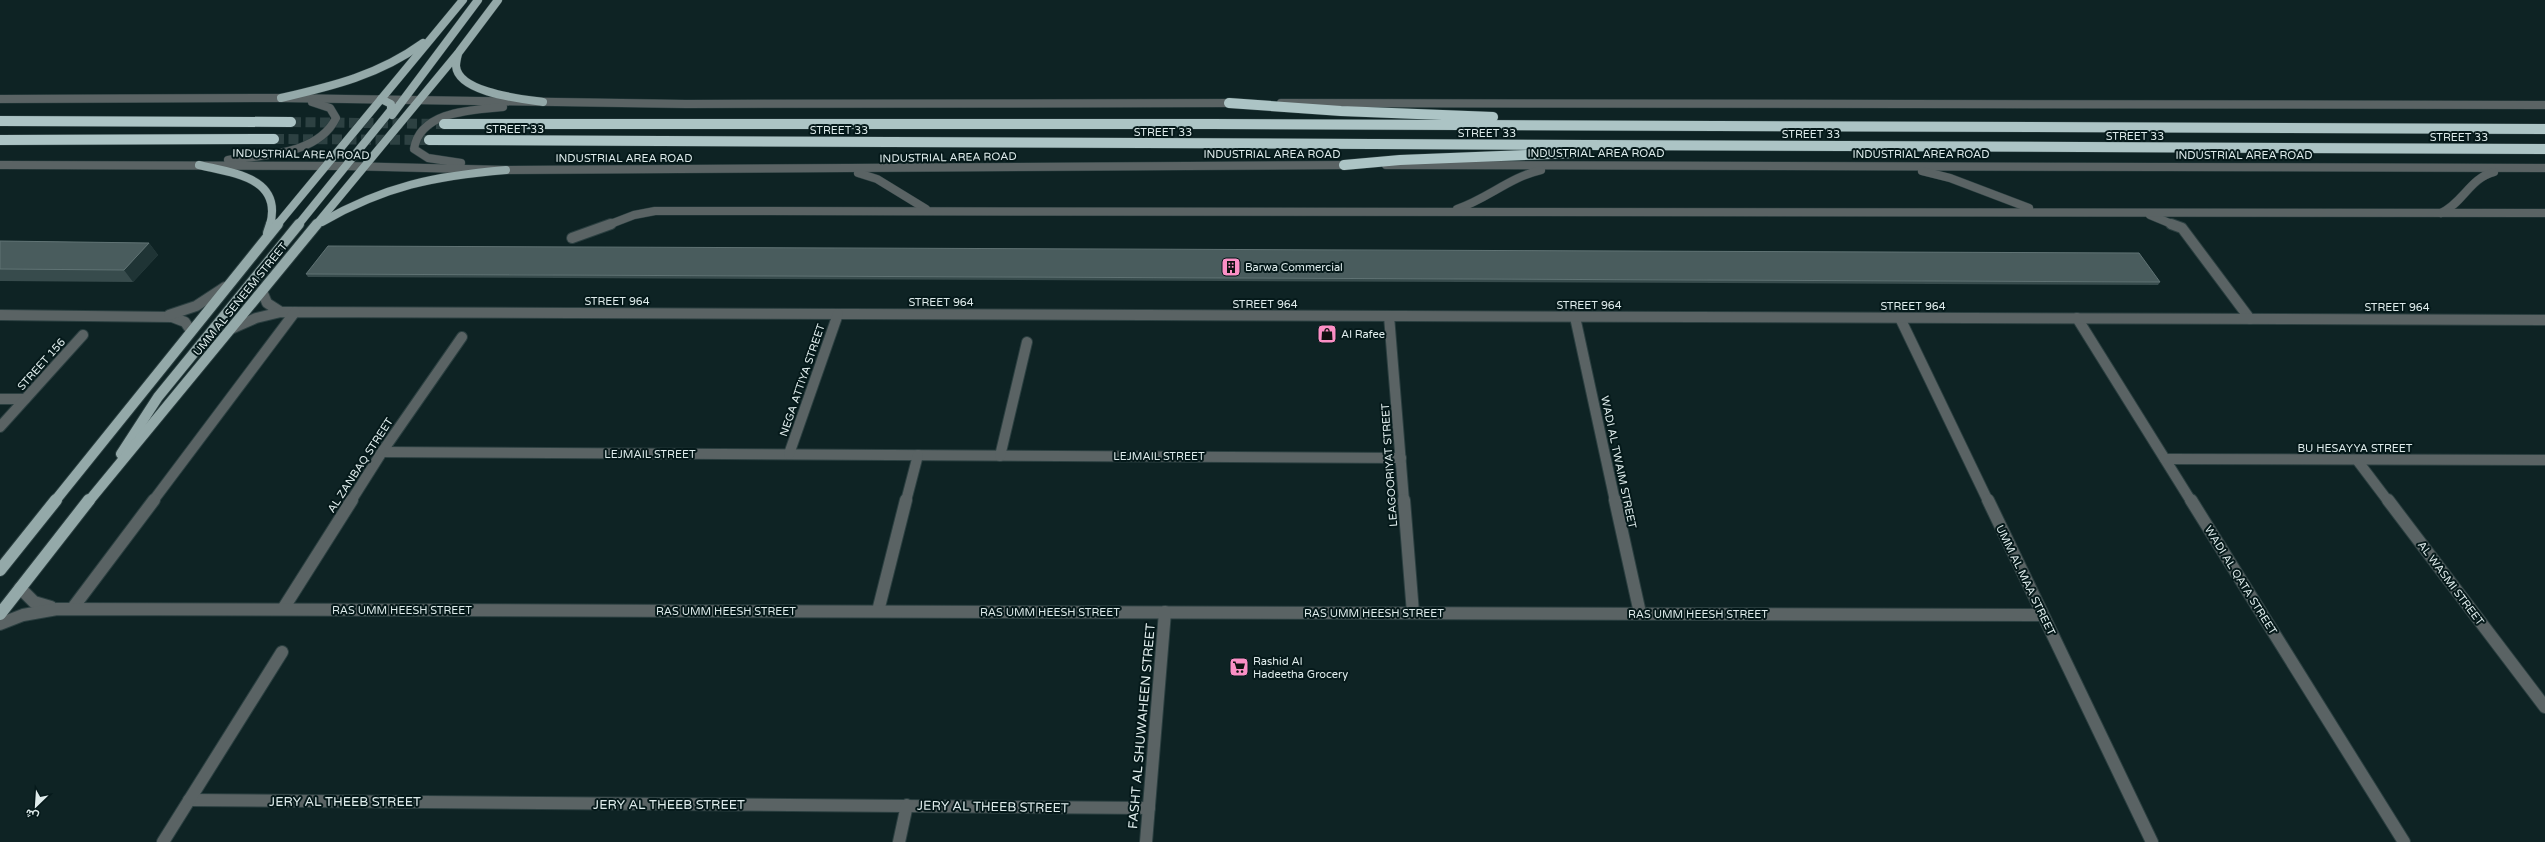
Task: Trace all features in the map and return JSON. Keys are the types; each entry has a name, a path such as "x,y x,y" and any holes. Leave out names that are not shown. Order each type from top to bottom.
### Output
{"highway":[{"path":"1229,103 1622,126"},
{"path":"0,121 291,122"},
{"name":"STREET 33","path":"444,124 2545,129"},
{"name":"INDUSTRIAL AREA ROAD","path":"0,140 274,139"},
{"name":"STREET 33","path":"429,140 2545,150"},
{"path":"1344,165 1400,160 1630,152 1688,146"}],"main road":[{"name":"UMM AL SENEEM STREET","path":"0,570 225,287 463,0"},
{"path":"364,167 357,164 356,159 403,100 478,0"},
{"path":"477,27 490,0"},
{"name":"UMM AL SENEEM STREET","path":"0,614 107,478 419,100 498,0"},
{"path":"281,98 346,83 381,71 406,56 441,28"},
{"path":"458,52 456,66 465,81 469,84 496,94 543,102"},
{"path":"107,478 134,431 158,397 391,110 391,104 381,100"},
{"path":"199,165 249,178 266,190 273,207 267,237"},
{"path":"314,227 354,203 398,185 436,177 506,170"}],"street":[{"path":"199,165 298,147 326,133 335,122 333,110 325,106 281,98"},
{"path":"0,99 281,98 686,104 1229,103 2545,105"},
{"path":"506,170 428,158 414,149 414,140 420,131 431,123 452,114 543,102"},
{"name":"INDUSTRIAL AREA ROAD","path":"0,165 345,166 506,170 833,170 1344,165 2545,168"},
{"path":"1445,212 1485,198 1518,175 1534,170 1594,165"},
{"path":"1866,166 1946,176 2004,200 2042,212"},
{"path":"2437,214 2458,204 2474,179 2484,174 2545,168"},
{"path":"833,170 878,179 914,204 932,211"},
{"path":"572,238 634,215 656,211 1248,210 1445,212 2126,211 2437,214 2545,213"},
{"path":"2126,211 2156,216 2182,228 2250,319"},
{"path":"2182,228 2189,217 2208,212"},
{"path":"163,316 189,309 225,287"},
{"path":"262,291 267,303 281,312"},
{"name":"STREET 964","path":"231,329 256,318 281,312 2545,320"},
{"path":"72,609 295,312"},
{"name":"NEGA ATTIYA STREET","path":"789,454 838,314"},
{"path":"0,315 163,316 185,322 191,331"},
{"name":"LEAGOORIYAT STREET","path":"1390,316 1413,613"},
{"name":"WADI AL TWAIM STREET","path":"1575,316 1640,613"},
{"name":"UMM AL MAA STREET","path":"1900,318 2152,842"},
{"name":"WADI AL QATA STREET","path":"2077,318 2404,842"},
{"name":"STREET 156","path":"0,427 83,335"},
{"name":"AL ZANBAQ STREET","path":"283,609 382,452 462,337"},
{"path":"1000,456 1027,342"},
{"path":"0,399 26,399"},
{"name":"LEJMAIL STREET","path":"382,452 1401,458"},
{"path":"878,611 918,455"},
{"name":"BU HESAYYA STREET","path":"2165,459 2545,460"},
{"name":"AL WASMI STREET","path":"2357,460 2545,707"},
{"name":"RAS UMM HEESH STREET","path":"20,588 34,602 57,609"},
{"name":"RAS UMM HEESH STREET","path":"0,624 23,616 57,609 2042,615"},
{"name":"FASHT AL SHUWAHEEN STREET","path":"1146,842 1165,612"},
{"path":"163,842 282,652"},
{"name":"JERY AL THEEB STREET","path":"190,800 1149,808"},
{"path":"899,842 907,805"}],"building":[{"path":"0,241 149,243 124,270 0,269"},
{"name":"Barwa Commercial","path":"328,246 2139,253 2160,282 306,274"}],"tunnel":[{"path":"291,122 444,124"},
{"path":"274,139 429,140"}],"place":[{"name":"Barwa Commercial","path":"1231,267"},
{"name":"Al Rafee","path":"1327,334"},
{"name":"Rashid Al Hadeetha Grocery","path":"1239,667"}]}
